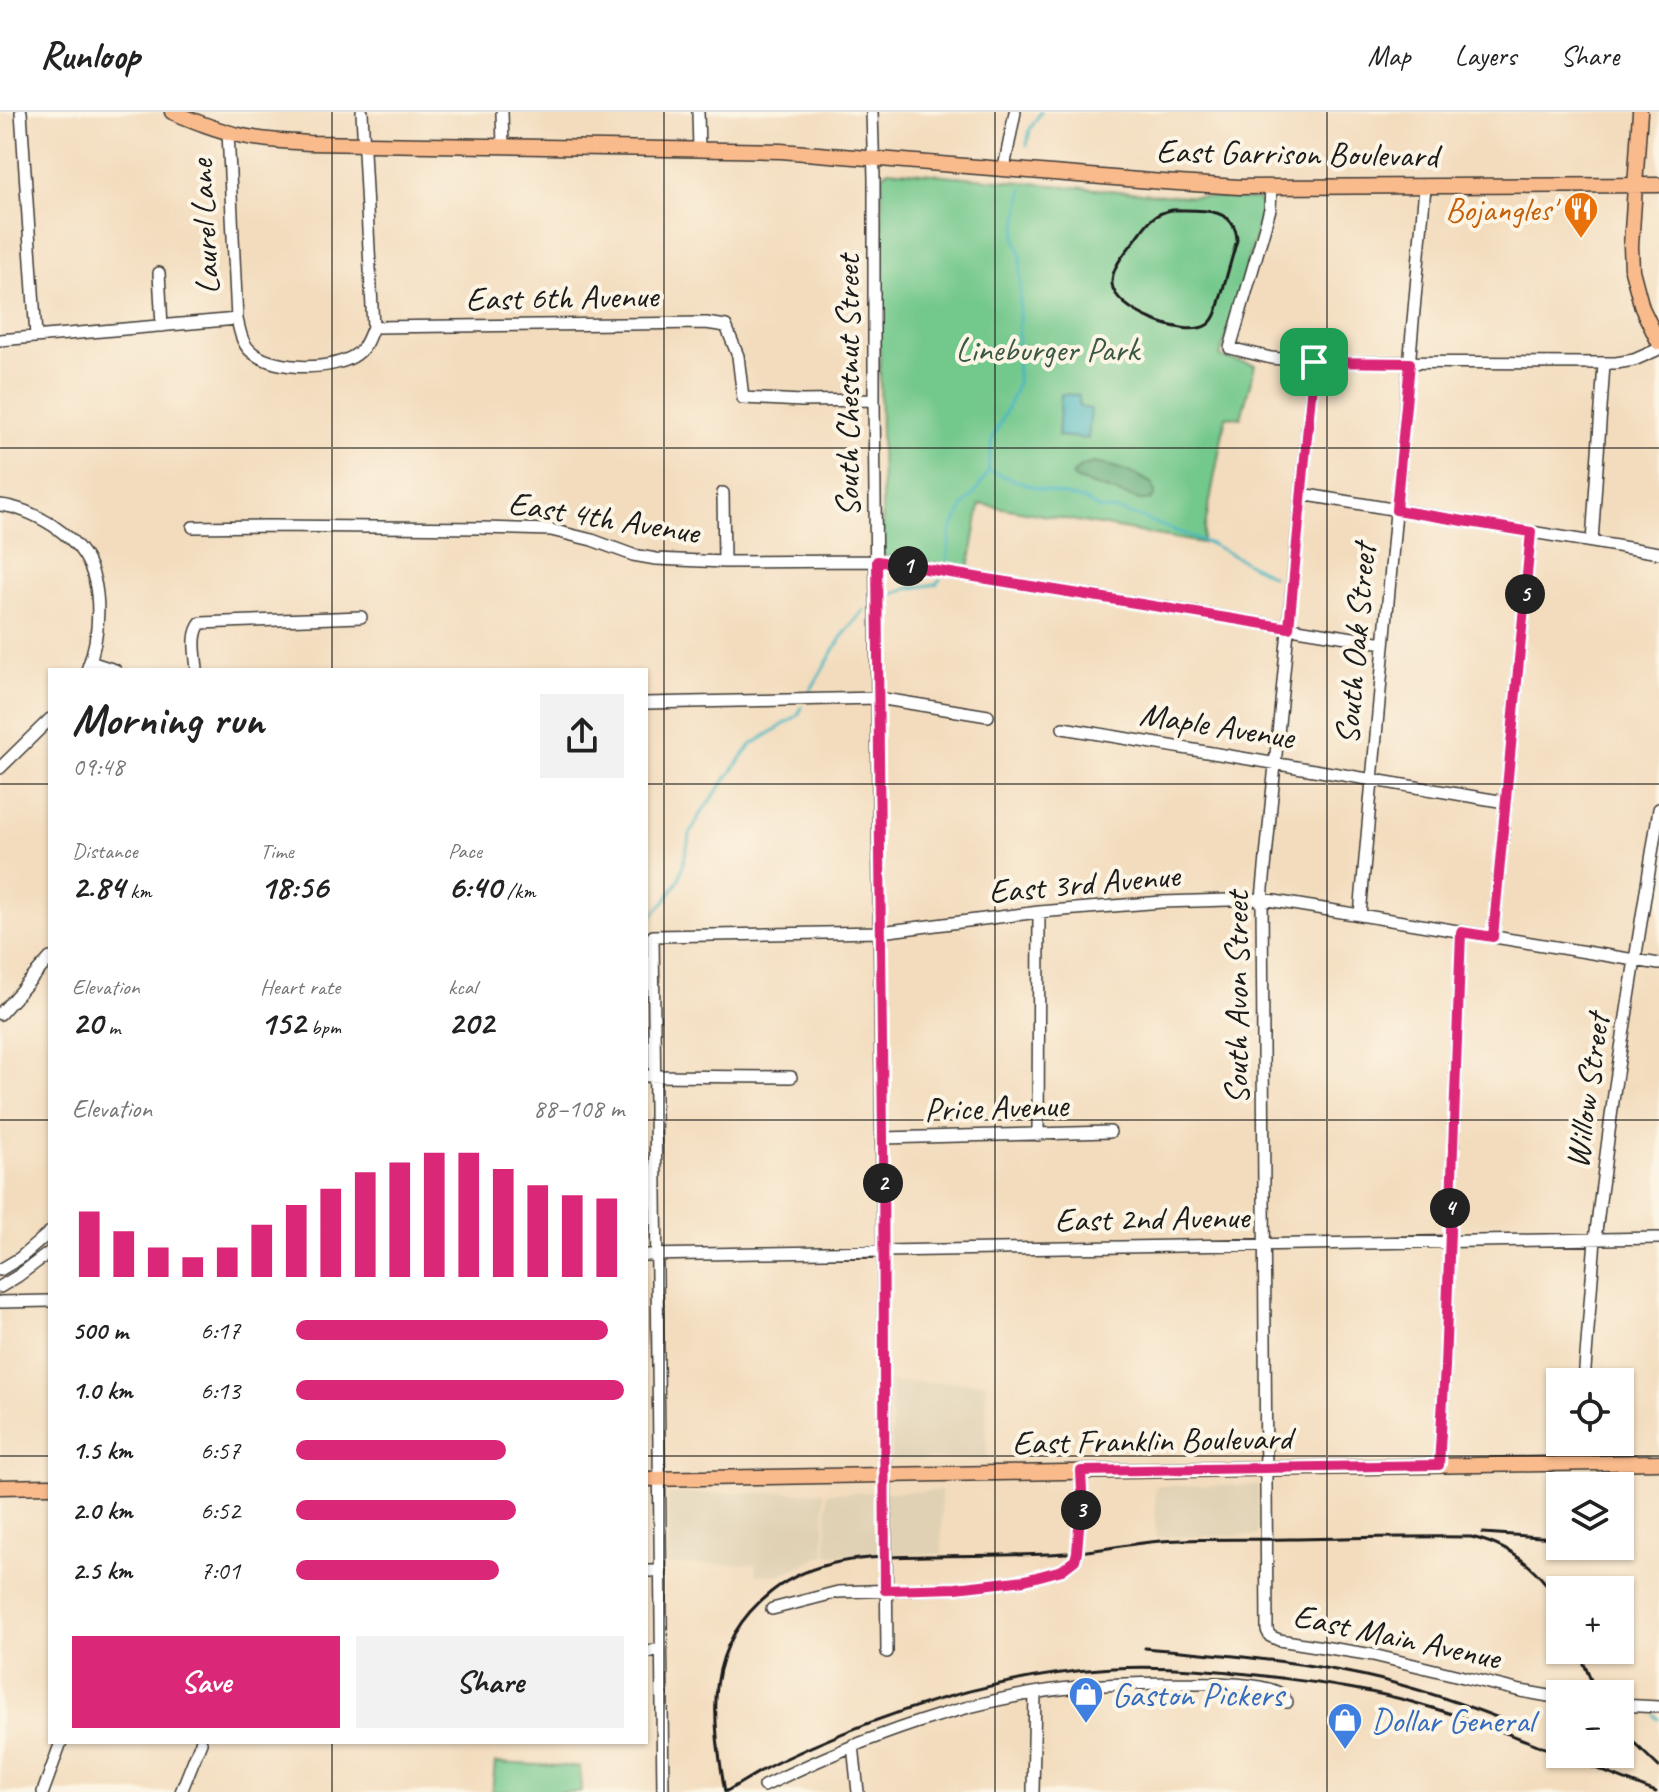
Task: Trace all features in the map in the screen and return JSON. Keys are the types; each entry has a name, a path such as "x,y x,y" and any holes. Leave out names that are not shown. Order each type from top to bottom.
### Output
{"main road":[{"name":"East Garrison Boulevard","path":"173,112 228,132 270,140 781,151 1163,182 1271,187 1659,185"},
{"path":"1640,112 1632,270 1642,308 1659,343"},
{"name":"East Franklin Boulevard","path":"653,1479 1659,1462"},
{"path":"0,1487 48,1486"}],"street":[{"path":"21,112 36,336"},
{"path":"0,340 237,319 244,344 253,354 266,360 293,366 321,366 349,359 360,352 373,327 362,112"},
{"path":"502,112 503,147"},
{"path":"698,112 699,150"},
{"name":"South Chestnut Street","path":"872,112 887,1652"},
{"path":"1004,168 1015,112"},
{"name":"Laurel Lane","path":"228,132 237,319"},
{"path":"1271,187 1270,209 1230,348 1271,358 1314,362 1604,364 1634,360 1659,349"},
{"name":"South Oak Street","path":"1360,915 1425,187"},
{"path":"159,273 162,326"},
{"name":"East 6th Avenue","path":"373,327 706,323 726,326 738,356 743,398 874,400"},
{"name":"South Avon Street","path":"1270,1636 1267,1627 1262,899 1314,362"},
{"path":"1592,542 1604,364"},
{"path":"723,493 724,562"},
{"path":"1301,494 1659,553"},
{"path":"0,505 18,508 44,520 67,536 85,556 94,582 98,611 96,638 88,666"},
{"name":"East 4th Avenue","path":"193,527 551,530 645,557 676,561 877,561 1384,643"},
{"path":"1493,937 1531,532"},
{"path":"197,668 195,637 201,623 361,617"},
{"path":"648,703 878,698 988,716"},
{"path":"0,768 48,721"},
{"name":"Maple Avenue","path":"1063,728 1505,802"},
{"name":"Willow Street","path":"1585,1368 1595,1239 1615,1086 1659,809"},
{"name":"East 3rd Avenue","path":"650,1076 653,936 881,932 1039,912 1162,902 1262,899 1659,964"},
{"path":"1038,1135 1039,912"},
{"path":"1439,1465 1461,932"},
{"path":"0,1014 48,960"},
{"path":"663,1792 661,1571 653,1479 650,1076 791,1077"},
{"name":"Price Avenue","path":"883,1138 1110,1132"},
{"path":"0,1270 20,1258 48,1234"},
{"name":"East 2nd Avenue","path":"651,1255 1659,1238"},
{"path":"0,1287 48,1254"},
{"path":"0,1302 48,1301"},
{"path":"1577,1463 1578,1456"},
{"path":"772,1609 838,1592 956,1588 1025,1580 1062,1570 1075,1560 1077,1552 1081,1471"},
{"path":"648,1571 661,1571"},
{"name":"East Main Avenue","path":"1270,1636 1373,1655 1546,1695"},
{"path":"648,1652 661,1648"},
{"path":"764,1786 853,1745 938,1716 1035,1693 1134,1683 1208,1682 1267,1689 1280,1694 1287,1702"},
{"path":"1033,1792 1035,1693"},
{"path":"1634,1706 1659,1707"},
{"path":"43,1792 60,1744"},
{"path":"181,1792 200,1744"},
{"path":"853,1745 858,1792"}],"shaded area":[{"path":"891,1382 986,1382 987,1459 892,1460"},
{"path":"1258,1485 1258,1535 1156,1537 1155,1486"},
{"path":"941,1491 942,1554 827,1555 827,1493"},
{"path":"824,1492 825,1555 781,1574 756,1575 756,1564 668,1565 668,1494"}],"green space":[{"name":"Lineburger Park","path":"888,170 1163,195 1259,200 1263,209 1220,357 1255,365 1241,418 1226,416 1202,543 980,504 969,568 883,556 878,258 882,227 882,177"},
{"path":"1094,463 1125,470 1146,480 1153,484 1155,495 1151,500 1140,500 1083,482 1072,475 1082,466"},
{"path":"495,1763 580,1767 581,1792 492,1792"}],"water":[{"path":"1061,394 1079,395 1079,407 1091,409 1088,439 1058,436"}],"waterway":[{"path":"1027,145 1030,129 1041,112"},
{"path":"947,560 951,530 988,471 992,440 1017,384 1021,255 1015,238 1023,189"},
{"path":"989,471 1084,500 1099,509 1137,516 1213,545 1272,576"},
{"path":"883,598 906,589 936,584 940,579"},
{"path":"809,693 841,638 864,610"},
{"path":"648,924 679,880 690,835 699,816 751,745 798,715 802,707"},
{"path":"1655,1715 1659,1719"}],"railway":[{"path":"1172,210 1214,212 1230,221 1235,229 1237,240 1216,312 1209,324 1197,328 1183,328 1152,320 1125,303 1112,284 1116,266 1146,225 1159,214 1172,210"},
{"path":"1483,1533 1546,1537"},
{"path":"725,1792 717,1736 717,1684 733,1636 749,1613 771,1592 807,1571 826,1565 866,1558 1066,1553 1178,1540 1471,1537 1511,1553 1534,1570 1546,1584"},
{"path":"1145,1648 1271,1660 1346,1672 1426,1692 1504,1720"},
{"path":"1584,1664 1591,1680"},
{"path":"725,1792 771,1765 817,1744 941,1699 1026,1679 1134,1667 1260,1675 1396,1698 1504,1732 1656,1792"},
{"path":"1634,1743 1659,1767"}],"place":[{"name":"Bojangles'","path":"1581,240"},
{"name":"Gaston Pickers","path":"1086,1725"},
{"name":"Dollar General","path":"1345,1751"}],"route":[{"path":"1314,362 1410,363 1396,510 1531,532 1493,937 1461,932 1439,1465 1081,1471 1079,1542 1075,1560 1062,1570 1025,1580 956,1588 885,1590 877,561 1289,628 1314,362"}]}
